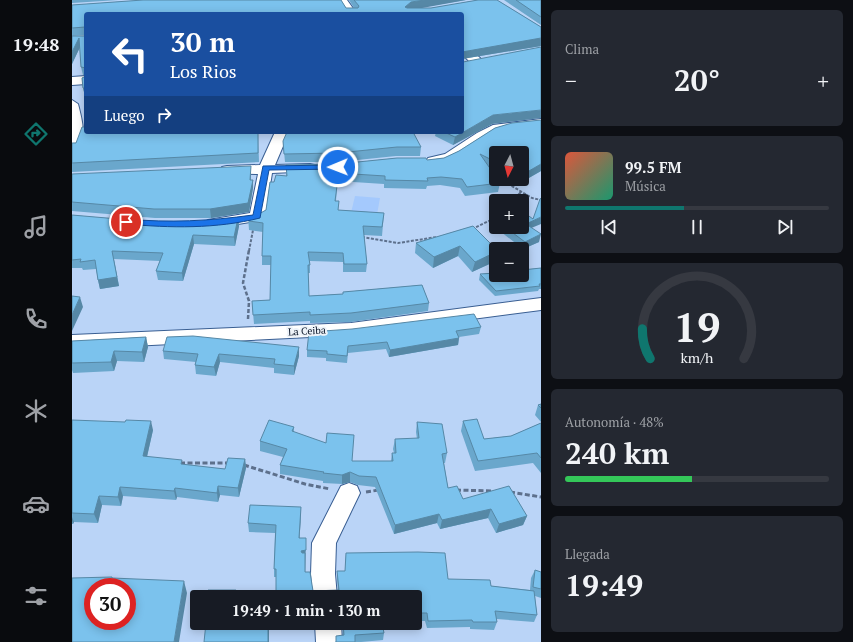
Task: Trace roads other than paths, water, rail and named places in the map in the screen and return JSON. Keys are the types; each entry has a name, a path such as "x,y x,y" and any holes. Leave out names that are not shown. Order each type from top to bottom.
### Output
{"street":[{"path":"342,0 351,12"},
{"path":"464,50 476,61"},
{"path":"464,64 490,59"},
{"path":"72,81 84,80"},
{"path":"72,104 78,130 72,147"},
{"path":"419,161 442,161 467,144 498,128 541,123"},
{"path":"203,224 257,217 266,168 281,134"},
{"path":"211,170 322,168"},
{"name":"La Ceiba","path":"72,342 351,329 541,304"},
{"path":"324,590 323,574 324,543 349,493"},
{"path":"328,630 329,642"}]}
